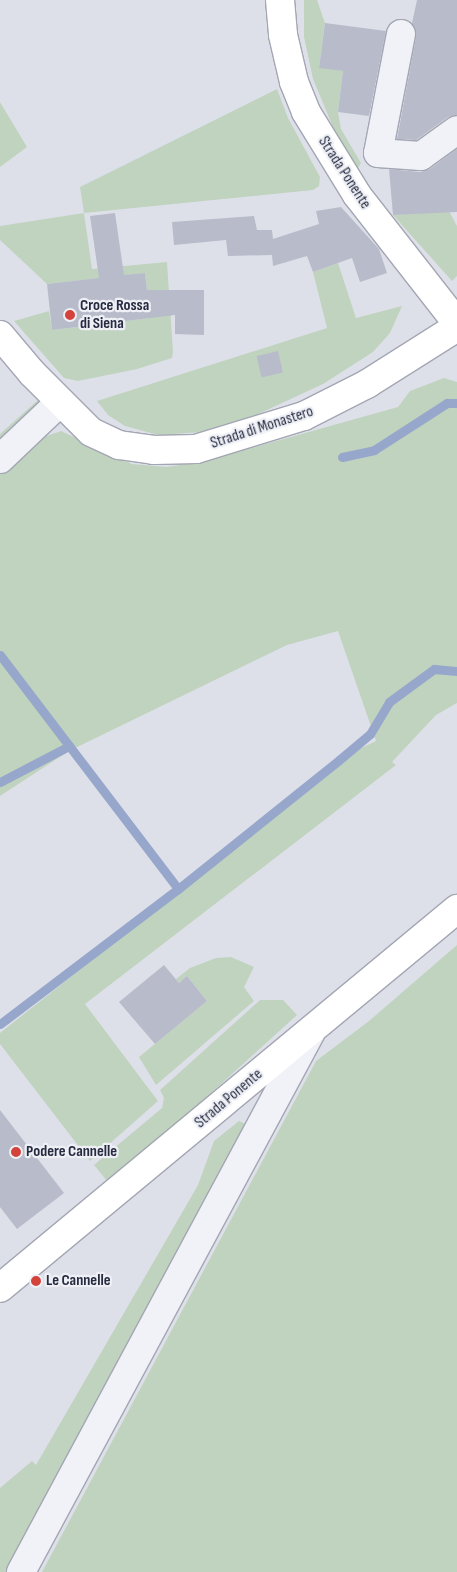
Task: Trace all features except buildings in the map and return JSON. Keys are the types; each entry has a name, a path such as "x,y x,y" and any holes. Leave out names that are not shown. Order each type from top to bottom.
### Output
{"main road":[{"name":"Strada Ponente","path":"280,0 288,54 306,112 357,195 457,325"},
{"name":"Strada di Monastero","path":"0,335 60,402 92,432 119,445 154,450 196,449 304,416 367,384 457,325"},
{"name":"Strada Ponente","path":"0,1288 457,909"}],"street":[{"path":"401,34 378,153 421,156 457,130"},
{"path":"0,459 60,402"},
{"path":"22,1572 311,1032"}],"green space":[{"path":"304,0 317,0 325,23 319,67 343,71 338,112 341,129 361,163 358,168 335,132 313,79 304,37"},
{"path":"277,89 288,118 320,177 319,186 313,190 84,213 80,187"},
{"path":"0,102 27,147 0,167"},
{"path":"449,211 457,226 457,276 452,281 393,215"},
{"path":"84,213 92,269 167,262 172,358 137,369 78,381 64,378 14,321 49,311 52,330 150,318 145,273 47,284 0,240 0,226"},
{"path":"338,263 356,318 402,306 390,333 373,352 323,384 252,417 203,432 158,435 125,426 108,415 97,401 327,328 313,272"},
{"path":"444,378 457,382 457,703 436,715 392,762 396,765 85,1004 158,1101 90,1161 0,1044 0,1033 357,750 376,741 338,631 287,645 69,751 0,796 0,471 32,441 61,431 132,464 167,467 205,461 398,407 410,391"},
{"path":"38,400 42,404 0,445 0,434"},
{"path":"457,945 457,1572 42,1572 316,1061 369,1021"},
{"path":"231,957 254,967 244,987 254,1001 156,1085 139,1057 207,1001 187,976 179,983 176,979 190,968 216,958"},
{"path":"260,1000 283,1000 297,1015 178,1123 107,1181 94,1165 162,1108 164,1098 160,1090"},
{"path":"239,1121 246,1124 9,1572 0,1572 0,1488 32,1461 36,1465 198,1185 214,1141"}],"waterway":[{"path":"342,457 374,450 447,403 457,403"},
{"path":"0,655 178,889"},
{"path":"0,1024 178,889 339,760 370,734 389,702 434,669 457,671"},
{"path":"0,782 69,746"}],"place":[{"name":"Croce Rossa di Siena","path":"70,315"},
{"name":"Podere Cannelle","path":"16,1152"},
{"name":"Le Cannelle","path":"36,1281"}]}
